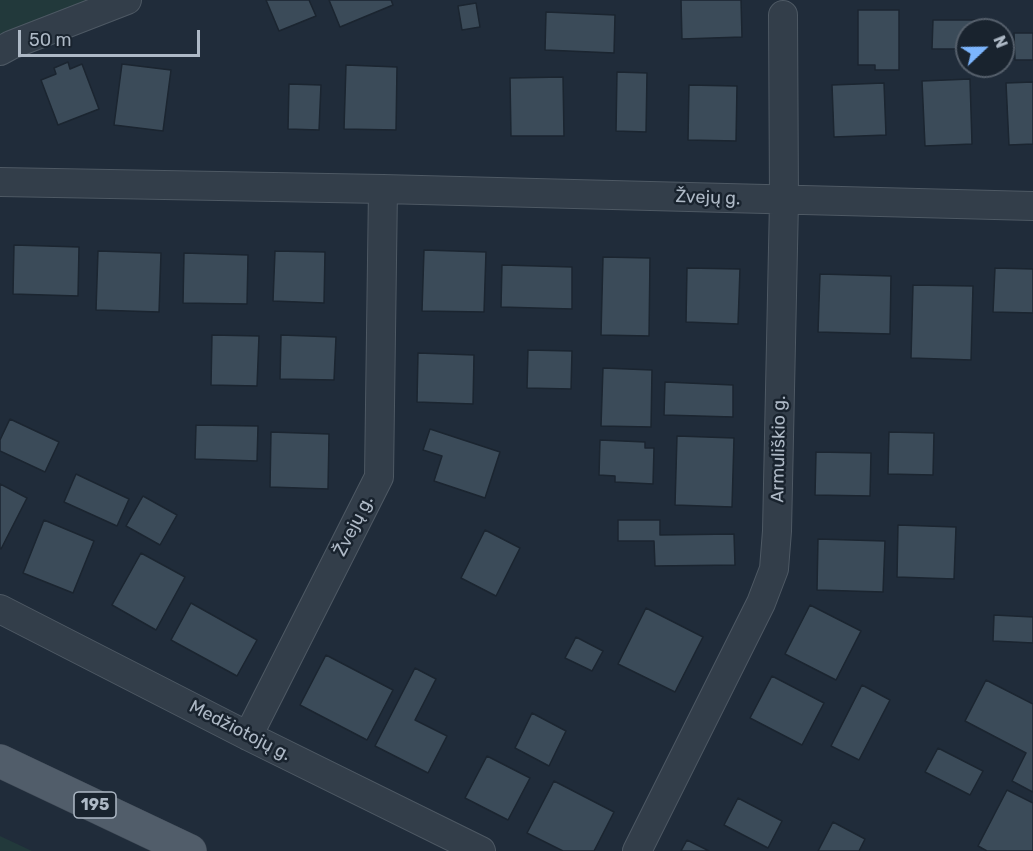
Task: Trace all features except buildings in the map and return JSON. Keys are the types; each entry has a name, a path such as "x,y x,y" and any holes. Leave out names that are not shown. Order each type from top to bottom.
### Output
{"main road":[{"name":"195","path":"0,761 190,851"}],"street":[{"path":"0,51 127,0"},
{"name":"Armuliškio g.","path":"637,851 761,603 774,569 777,531 784,201 783,15"},
{"name":"Žvejų g.","path":"0,182 383,189 1033,207"},
{"name":"Žvejų g.","path":"249,736 379,477 383,189"},
{"name":"Medžiotojų g.","path":"0,609 481,851"}],"green space":[{"path":"0,0 100,0 0,40"},
{"path":"0,836 32,851 0,851"}]}
